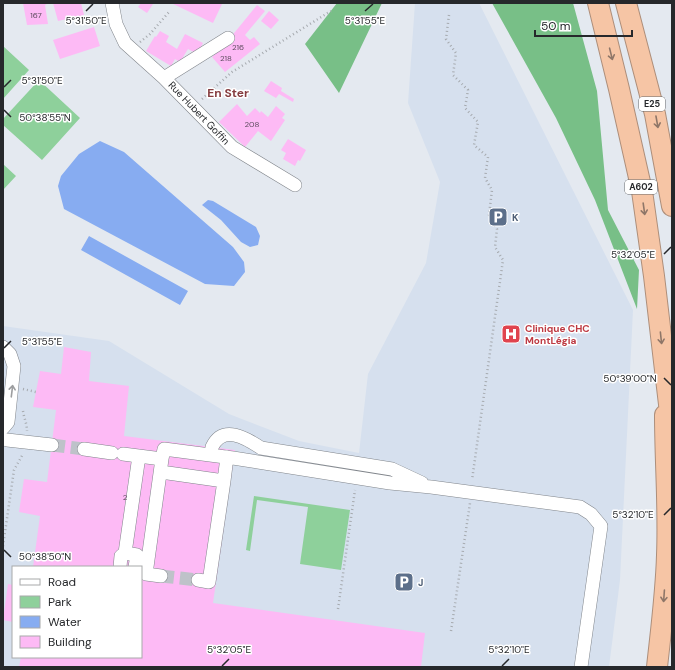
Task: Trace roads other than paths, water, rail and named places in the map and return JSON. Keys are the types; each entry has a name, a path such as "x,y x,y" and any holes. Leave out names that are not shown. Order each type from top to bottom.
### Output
{"highway":[{"name":"A602","path":"598,3 642,191 654,276 665,375 665,437 668,489 667,555 663,619 657,667"},
{"name":"E25","path":"626,3 655,114 672,206"},
{"path":"665,375 672,430"}],"street":[{"name":"Rue Hubert Goffin","path":"112,3 116,24 125,43 164,78 232,147 295,185"},
{"name":"Rue Hubert Goffin","path":"164,78 228,38"},
{"path":"3,347 10,354 14,366 8,422 3,428"},
{"path":"212,447 215,440 223,435 237,435 261,448 392,469 431,487"},
{"path":"4,440 52,446"},
{"path":"84,449 139,456 162,466 224,481"},
{"path":"161,576 146,574 164,449 227,457 390,483 471,492 580,507 591,514 601,526 581,667"},
{"path":"120,566 121,556 125,553 139,456"},
{"path":"198,580 209,582 227,457"},
{"path":"125,553 137,555 135,566"}],"water":[{"path":"100,141 124,152 233,247 244,262 245,272 234,286 205,284 64,209 58,186 61,176 79,154"},
{"path":"208,200 213,201 256,227 260,236 258,245 250,247 241,242 221,220 202,205"},
{"path":"89,236 188,291 180,305 81,250"}],"tunnel":[{"path":"52,445 84,449"},
{"path":"161,576 198,580"}],"place":[{"name":"K","path":"498,217"},
{"name":"Clinique CHC MontLégia","path":"511,334"},
{"name":"J","path":"404,582"}],"district":[{"name":"En Ster","path":"228,93"}]}
